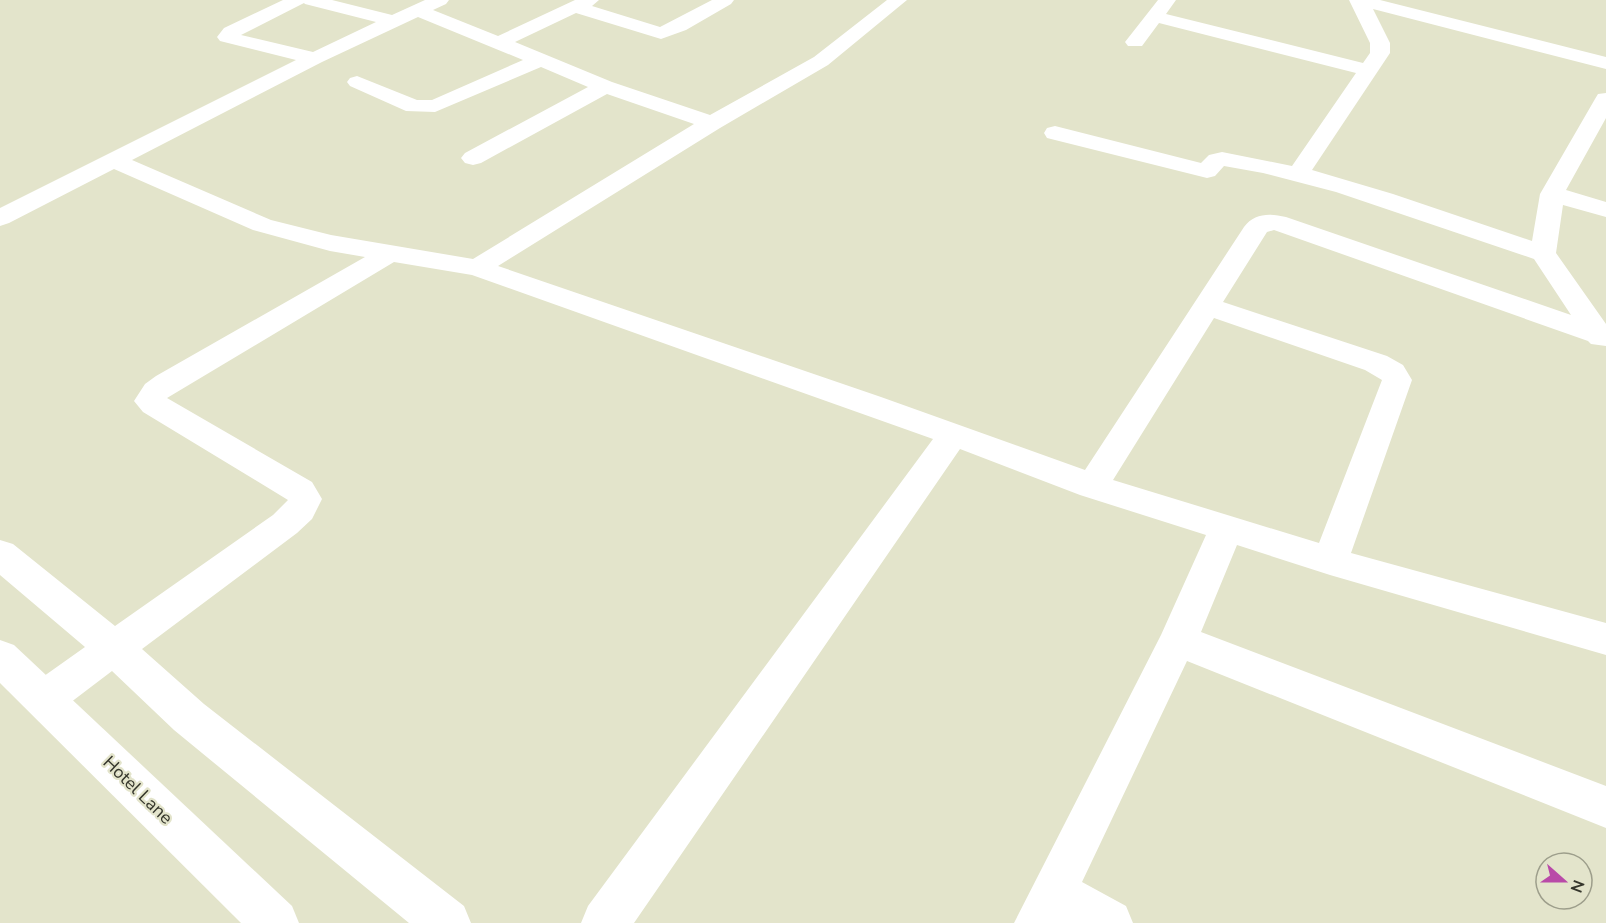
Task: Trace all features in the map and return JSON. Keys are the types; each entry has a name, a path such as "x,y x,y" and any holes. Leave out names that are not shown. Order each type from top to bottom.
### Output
{"street":[{"path":"297,0 231,32 227,38 315,58"},
{"path":"311,0 393,21"},
{"path":"0,218 315,58 440,0"},
{"path":"500,42 582,4 661,33 679,26 725,0"},
{"path":"867,0 894,3"},
{"path":"1135,42 1167,0"},
{"path":"1359,0 1606,63"},
{"path":"1297,175 1380,53 1380,48 1359,0"},
{"path":"477,268 712,123 821,62 894,3"},
{"path":"417,10 605,86 712,123"},
{"path":"1154,16 1369,70"},
{"path":"357,82 424,108 435,106 540,60"},
{"path":"472,158 605,86"},
{"path":"1543,253 1552,194 1606,99"},
{"path":"1055,133 1201,170 1208,171 1217,160 1222,159 1297,175 1360,191 1543,253 1604,339"},
{"path":"114,161 262,225 330,243 477,268 870,404 1092,486 1330,561 1606,639"},
{"path":"1552,194 1606,210"},
{"path":"1092,486 1257,227 1264,222 1277,222 1604,339"},
{"path":"78,674 285,524 300,510 305,499 300,491 154,405 150,401 156,391 167,382 389,254"},
{"path":"1207,306 1376,363 1392,372 1397,380 1330,561"},
{"path":"605,923 953,435"},
{"path":"1109,923 1046,907 1178,640 1226,530"},
{"path":"0,554 78,674 189,717 447,923"},
{"path":"1178,640 1606,807"},
{"name":"Hotel Lane","path":"0,657 78,674 275,923"}]}
